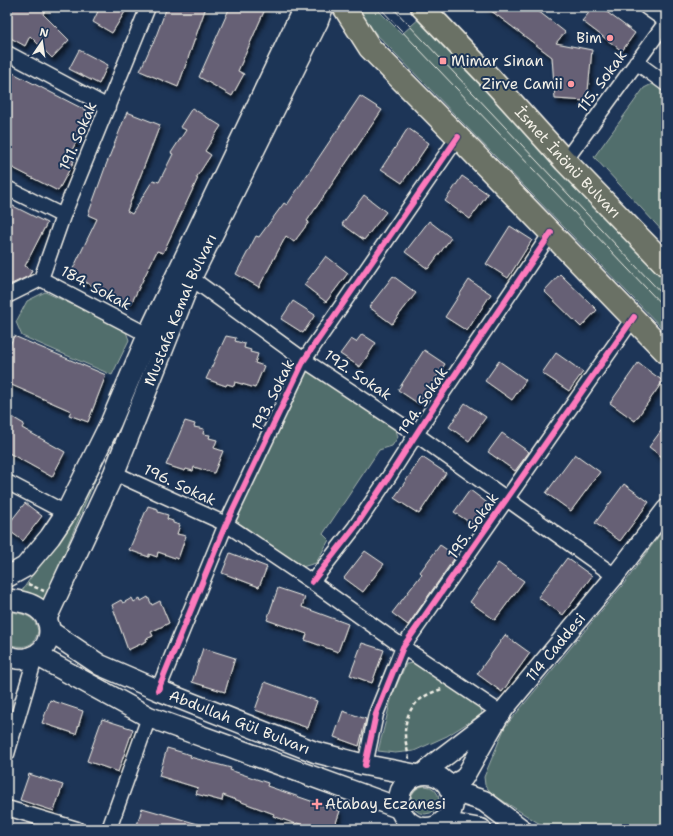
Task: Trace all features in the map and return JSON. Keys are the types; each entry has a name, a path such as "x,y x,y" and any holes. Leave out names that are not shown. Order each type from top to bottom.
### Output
{"main road":[{"name":"Mustafa Kemal Bulvarı","path":"10,576 25,567 50,537 66,513 111,422 148,335 304,7"},
{"name":"Mustafa Kemal Bulvarı","path":"36,655 47,643 49,624 56,595 114,473 191,278 315,28 323,7"},
{"path":"344,7 370,48 634,317 666,352"},
{"name":"İsmet İnönü Bulvarı","path":"422,7 490,78 565,161 666,265"},
{"name":"Abdullah Gül Bulvarı","path":"7,599 30,604 37,608 49,624 100,666 315,752 365,765 418,774"},
{"path":"7,656 20,660 36,655"},
{"name":"Abdullah Gül Bulvarı","path":"36,655 149,717 399,808"},
{"path":"418,774 430,774 438,776 444,780 453,798 452,807 448,816 442,822 429,828 415,828 403,816 399,808 398,800 404,784 410,778 438,761 501,713"},
{"path":"449,788 484,801 521,829"},
{"path":"442,822 481,829"}],"street":[{"name":"191. Sokak","path":"41,279 63,216 148,7"},
{"path":"646,7 666,22"},
{"name":"115. Sokak","path":"565,161 666,22"},
{"path":"7,53 108,107"},
{"path":"636,62 666,84"},
{"name":"193. Sokak","path":"158,690 226,524 304,360 458,137"},
{"path":"7,188 63,216"},
{"name":"194. Sokak","path":"312,582 355,527 551,233"},
{"name":"192. Sokak","path":"191,278 304,360 508,499 614,576"},
{"name":"184. Sokak","path":"7,296 41,279 148,335"},
{"name":"195. Sokak","path":"365,765 376,714 403,647 634,317"},
{"name":"196. Sokak","path":"114,473 226,524 501,713"},
{"path":"7,482 66,513"},
{"name":"114 Caddesi","path":"449,788 464,778 501,713 614,576 666,509"},
{"path":"7,754 36,655"},
{"path":"109,829 149,717"},
{"path":"7,808 77,829"}],"path":[{"path":"10,576 56,595"},
{"path":"418,774 405,734 408,714 418,700 432,692 460,685"}],"green space":[{"path":"357,7 375,7 402,34 421,17 666,275 666,332 354,11"},
{"path":"656,82 666,90 666,235 594,157 644,88"},
{"path":"45,292 125,329 129,340 112,375 22,336 16,322 27,301"},
{"path":"174,295 68,544 48,608 19,595 63,530"},
{"path":"306,363 394,423 398,437 392,446 379,450 323,534 329,540 316,563 302,567 235,522 248,475"},
{"path":"666,526 666,829 548,829 492,794 485,785 484,777 505,727 626,581"},
{"path":"7,611 22,614 34,621 38,631 34,641 27,646 7,644"},
{"path":"415,663 481,708 482,714 447,736 414,751 395,753 378,751 392,696 406,664"},
{"path":"425,786 435,790 439,800 435,810 425,814 415,810 411,800 415,790"}],"building":[{"path":"7,7 47,7 43,14 69,40 52,58 30,36 25,46 7,36"},
{"path":"100,7 128,7 112,33 93,22"},
{"path":"167,7 206,7 178,87 140,71 153,44"},
{"path":"230,7 266,7 238,71 244,74 232,96 199,77"},
{"path":"486,7 533,7 565,32 556,43 592,50 587,101 555,99 552,57"},
{"path":"594,7 600,7 635,33 622,51 582,21"},
{"path":"79,50 108,65 99,84 69,69"},
{"path":"7,70 91,113 68,158 74,161 58,191 7,165"},
{"path":"360,96 382,110 307,221 309,222 294,242 286,236 259,287 236,274 256,236 259,237 284,203 287,205"},
{"path":"192,108 221,126 205,151 211,155 196,178 198,178 163,253 157,251 131,304 70,275 97,219 88,215 127,112 160,125 127,211 132,214 153,180 159,182 173,154 171,153 186,130 180,127"},
{"path":"408,128 429,143 402,183 381,169"},
{"path":"462,176 488,194 470,219 445,201"},
{"path":"364,195 386,212 364,240 342,224"},
{"path":"7,203 47,223 25,266 32,270 29,276 7,286"},
{"path":"429,221 451,238 428,269 405,252"},
{"path":"510,226 532,240 508,278 486,264"},
{"path":"326,256 348,273 326,302 304,285"},
{"path":"560,274 597,310 581,327 544,291"},
{"path":"393,276 416,293 392,324 369,307"},
{"path":"469,280 491,294 467,331 445,317"},
{"path":"293,301 315,315 303,333 281,319"},
{"path":"362,334 376,343 360,367 340,354 351,339 356,342"},
{"path":"14,336 106,375 88,422 69,415 71,411 7,383 7,352"},
{"path":"226,336 236,338 235,341 245,344 244,348 251,350 250,352 258,354 255,363 264,366 255,388 235,382 234,386 227,384 226,386 206,379"},
{"path":"424,350 445,364 419,404 398,390"},
{"path":"556,353 583,372 569,391 542,373"},
{"path":"499,361 526,380 512,400 485,381"},
{"path":"638,363 663,381 635,421 610,403"},
{"path":"465,403 486,417 469,441 449,427"},
{"path":"7,414 24,424 22,428 65,452 52,477 7,452"},
{"path":"185,421 195,424 194,427 204,429 203,434 210,435 209,438 217,440 214,448 223,451 214,473 194,467 193,471 186,469 185,471 166,465"},
{"path":"666,424 666,460 649,447"},
{"path":"502,433 529,452 515,471 488,452"},
{"path":"575,454 600,472 571,511 546,493"},
{"path":"422,457 446,473 419,514 394,498"},
{"path":"624,484 649,502 620,541 595,523"},
{"path":"470,490 490,505 475,526 454,512"},
{"path":"25,503 42,516 23,541 7,529 7,526"},
{"path":"148,506 158,509 158,512 168,515 167,519 180,525 177,534 186,536 178,559 158,552 157,557 149,554 149,557 129,550"},
{"path":"440,545 456,556 408,625 392,613 422,574 420,572"},
{"path":"365,551 384,564 363,592 344,578"},
{"path":"230,553 267,567 259,587 222,573"},
{"path":"567,558 592,576 563,615 538,597"},
{"path":"498,563 524,581 495,620 470,602"},
{"path":"278,588 305,597 302,607 348,624 338,652 305,640 307,634 267,620"},
{"path":"148,597 152,605 160,601 169,623 151,632 153,636 146,639 147,641 128,650 112,605 121,600 123,603 132,598 134,602 140,598 141,601"},
{"path":"505,635 530,653 502,692 477,674"},
{"path":"362,643 384,650 372,683 350,675"},
{"path":"203,648 235,658 225,692 192,682"},
{"path":"265,682 317,701 308,728 255,710"},
{"path":"50,700 83,711 76,734 42,723"},
{"path":"343,711 366,719 359,746 334,737"},
{"path":"102,719 133,729 118,772 87,761"},
{"path":"167,748 191,755 190,757 231,768 230,770 268,783 267,786 340,811 334,829 313,829 297,823 296,824 223,795 222,801 196,794 198,788 159,776"},
{"path":"29,774 63,785 54,811 20,800"},
{"path":"142,808 205,826 204,829 136,829"}],"tram line":[{"path":"379,7 666,309"},
{"path":"392,7 666,298"}],"cycle path":[{"path":"158,690 226,524 304,360 458,137"},
{"path":"312,582 355,527 440,397 551,233"},
{"path":"365,765 376,714 403,647 634,317"}],"place":[{"name":"Bim","path":"610,38"},
{"name":"Mimar Sinan","path":"443,61"},
{"name":"Zirve Camii","path":"571,84"},
{"name":"Atabay Eczanesi","path":"317,804"}]}
